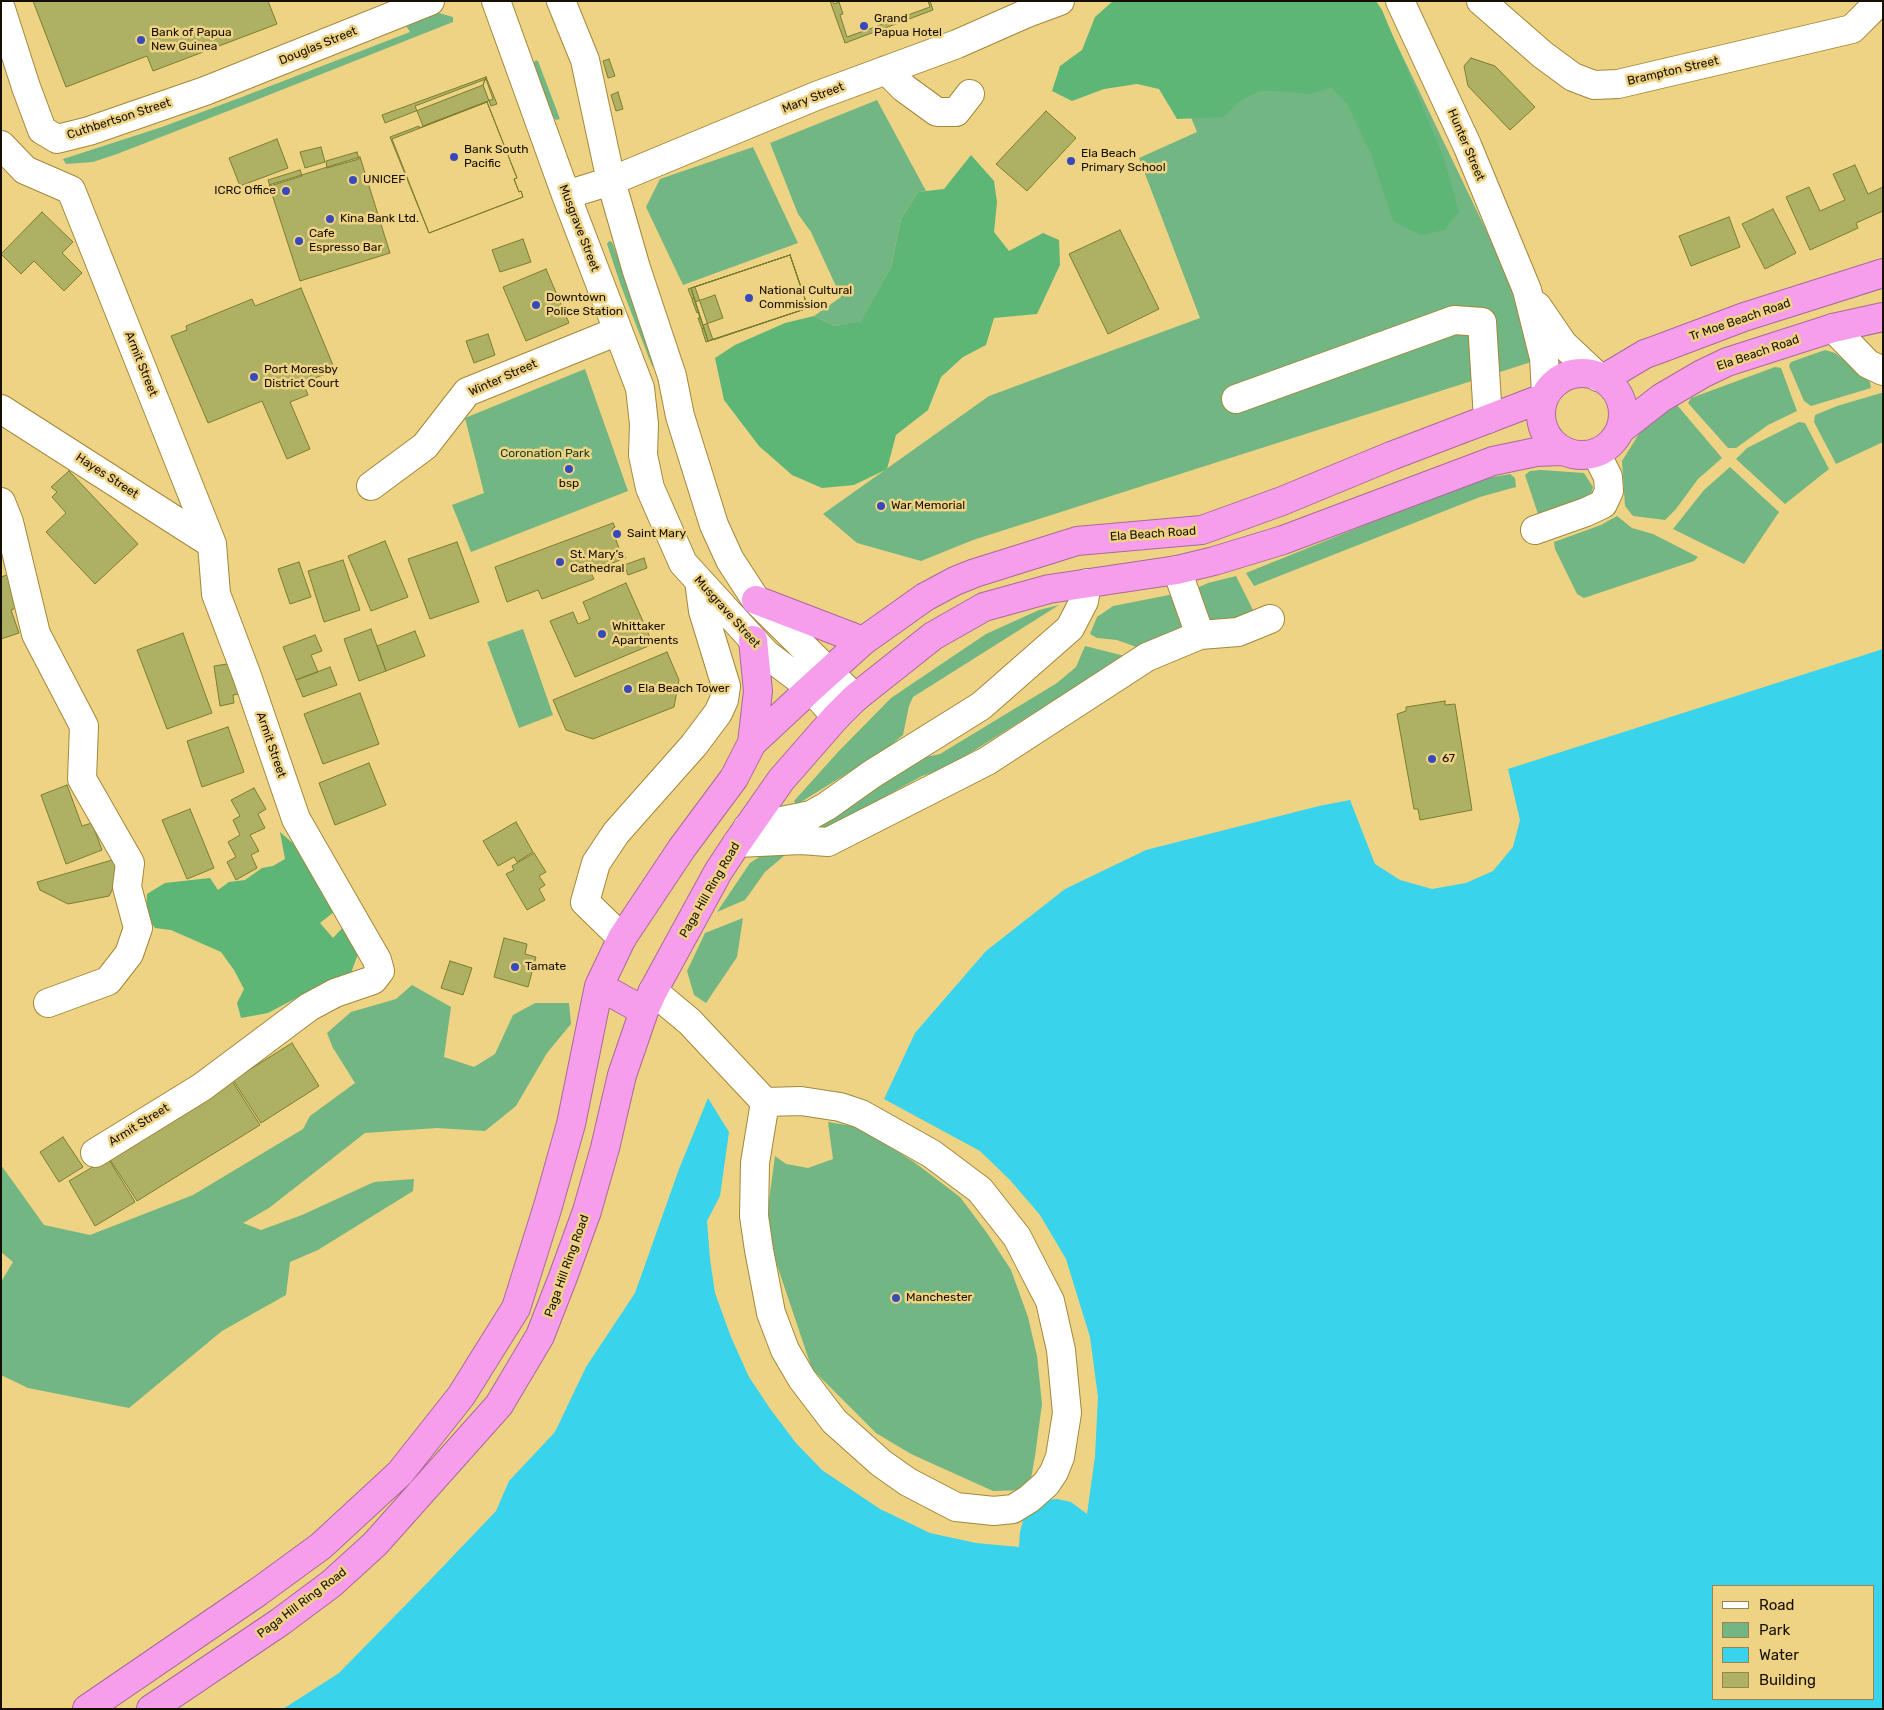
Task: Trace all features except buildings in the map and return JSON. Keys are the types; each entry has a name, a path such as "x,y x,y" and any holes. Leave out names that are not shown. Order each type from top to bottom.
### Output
{"highway":[{"name":"Tr Moe Beach Road","path":"1600,378 1659,348 1744,317 1883,273"},
{"name":"Ela Beach Road","path":"1620,430 1661,398 1727,362 1833,328 1883,317"},
{"path":"836,717 855,698 933,636 984,607 1049,589 1177,570 1283,540 1493,460 1536,452 1562,451 1585,455 1596,453 1606,448 1614,440 1620,430 1622,420 1620,401 1616,392 1600,378 1586,374 1574,374 1554,384 1545,396 1541,410 1541,422 1545,434 1562,451"},
{"name":"Ela Beach Road","path":"820,680 863,642 926,597 975,573 1077,541 1202,530 1282,501 1545,396"},
{"path":"756,600 863,642"},
{"path":"87,1709 242,1604 321,1546 400,1473 461,1396 516,1308 571,1124 599,986 622,938 682,848 734,778 747,753 758,691 753,640"},
{"path":"747,753 820,680"},
{"name":"Paga Hill Ring Road","path":"151,1709 280,1622 331,1584 375,1544 498,1405 540,1336 572,1252 587,1211 605,1148 622,1075 648,1001 718,872 742,835 781,780 836,717"},
{"path":"599,986 648,1001"}],"street":[{"name":"Douglas Street","path":"205,92 430,1"},
{"name":"Musgrave Street","path":"496,1 566,195 640,388 644,424 643,455 654,498 683,563 766,654 855,698"},
{"name":"Musgrave Street","path":"561,1 585,60 611,182 636,268 661,339 672,376 680,416 714,524 730,560 756,600 820,680 836,717"},
{"name":"Mary Street","path":"566,195 611,182 816,96 957,44 1022,8 1060,1"},
{"name":"Hunter Street","path":"1400,1 1467,145 1526,290 1544,358 1545,396"},
{"name":"Brampton Street","path":"1481,1 1543,55 1573,77 1594,85 1618,84 1852,29 1880,1"},
{"name":"Cuthbertson Street","path":"1,9 42,130 58,139 89,131 205,92"},
{"path":"886,70 904,88 937,112 956,112 970,94"},
{"name":"Armit Street","path":"1,145 25,170 71,190 212,544 216,594 247,676 296,819 377,960 380,971 373,980 336,993 309,1007 202,1087 95,1153"},
{"name":"Hunter Street","path":"1526,290 1563,344 1600,378"},
{"path":"1236,399 1454,320 1482,322 1488,419"},
{"path":"1833,328 1868,364 1883,371"},
{"name":"Winter Street","path":"371,486 424,446 467,392 608,335"},
{"name":"Hayes Street","path":"1,409 212,544"},
{"path":"644,424 680,416"},
{"path":"1535,530 1603,504 1609,491 1608,477 1596,453"},
{"path":"1,502 9,522 36,634 84,726 82,779 130,863 127,888 138,928 129,954 108,981 48,1003"},
{"path":"1177,570 1200,635"},
{"path":"622,938 585,902 596,863 616,833 694,746 718,713 724,700 726,686 703,611 699,581"},
{"path":"742,835 811,815 872,774 981,706 1070,628 1084,601 1087,583"},
{"path":"742,835 828,842 987,761 1147,657 1200,635 1238,632 1270,619"},
{"path":"648,1001 690,1022 766,1102 801,1101 840,1107 861,1114 932,1154 980,1190 1017,1237 1050,1301 1061,1350 1067,1413 1062,1449 1054,1472 1046,1484 1029,1499 1013,1509 976,1510 956,1507 908,1482 881,1464 834,1421 802,1379 785,1350 771,1313 754,1216 755,1163 766,1102"}],"green space":[{"path":"1113,1 1376,1 1382,10 1444,158 1459,212 1444,230 1421,235 1394,222 1372,156 1347,104 1331,87 1311,94 1260,91 1240,101 1223,117 1177,119 1159,89 1137,84 1104,89 1072,101 1052,91 1060,66 1082,50 1095,17"},
{"path":"1151,1 1376,1 1547,357 973,540 921,561 857,543 823,514 989,396 1200,318 1139,158 1197,132 1144,4"},
{"path":"439,13 453,17 453,22 117,154 93,162 66,164 63,159 162,127 410,32 405,24"},
{"path":"536,60 560,119 556,120 554,118 533,63"},
{"path":"877,100 926,191 918,192 901,219 891,267 861,323 835,326 814,316 841,297 811,232 798,214 770,143"},
{"path":"753,147 798,243 683,285 646,207 660,179"},
{"path":"971,155 994,181 997,202 994,232 1009,251 1043,233 1059,240 1060,265 1037,314 994,318 986,345 963,357 941,377 928,410 896,435 887,469 854,485 822,488 792,475 759,446 724,400 715,358 735,345 785,323 814,316 835,326 861,322 891,267 901,219 918,192 944,189"},
{"path":"609,241 612,242 657,365 655,366 652,366 621,286 607,244"},
{"path":"1825,350 1835,353 1870,382 1871,388 1811,406 1804,401 1789,366 1791,362"},
{"path":"1775,367 1781,368 1797,411 1768,425 1736,448 1728,448 1688,403 1691,398"},
{"name":"Coronation Park","path":"585,369 628,491 471,552 452,505 484,493 465,418"},
{"path":"1883,394 1883,442 1836,464 1814,422 1815,415 1837,406"},
{"path":"1677,405 1722,458 1698,479 1676,509 1665,520 1633,516 1625,506 1622,461 1645,424"},
{"path":"1799,422 1805,423 1829,469 1785,504 1736,459 1747,448"},
{"path":"1730,467 1779,512 1744,564 1673,529 1704,490"},
{"path":"1530,471 1584,473 1593,487 1590,498 1538,514 1525,475"},
{"path":"1510,474 1515,478 1516,487 1480,497 1254,586 1246,573 1476,480"},
{"path":"1617,516 1632,528 1653,534 1698,557 1694,561 1584,598 1577,594 1555,549 1554,542 1601,525"},
{"path":"1236,576 1256,616 1214,624 1205,620 1195,589 1208,583"},
{"path":"1174,594 1183,628 1139,648 1117,640 1097,638 1090,634 1097,617 1113,606"},
{"path":"1059,605 913,697 909,706 903,735 885,750 796,805 794,801 838,752 891,698 986,634 1039,610"},
{"path":"523,629 553,715 519,728 487,642"},
{"path":"1085,646 1125,656 946,768 922,776 823,831 808,833 912,760 940,754 1057,683 1076,667"},
{"path":"280,832 305,854 335,911 320,923 333,938 349,921 358,954 351,973 327,988 302,995 268,1013 241,1018 237,1003 244,989 234,970 221,952 171,930 155,928 146,916 147,894 165,883 210,878 218,890 229,882 245,880 262,868 273,866 285,859"},
{"path":"777,845 791,850 765,872 745,900 717,912 750,863"},
{"path":"743,918 737,957 706,1003 694,995 687,971 705,933"},
{"path":"412,985 451,1007 444,1057 474,1067 495,1054 513,1015 535,1003 569,1003 571,1024 547,1053 516,1106 485,1131 437,1128 365,1133 269,1208 243,1223 261,1230 302,1215 374,1182 414,1179 413,1191 318,1250 290,1262 286,1295 222,1331 129,1408 28,1388 1,1375 1,1282 13,1262 1,1252 1,1165 44,1225 90,1235 193,1195 303,1129 310,1116 355,1083 333,1048 327,1033 351,1012 396,999"},
{"path":"828,1122 858,1127 914,1162 960,1197 987,1233 1011,1270 1028,1317 1037,1356 1042,1404 1029,1490 993,1491 911,1454 876,1433 812,1369 772,1250 766,1223 775,1156 786,1164 808,1168 833,1159"}],"water":[{"path":"1883,649 1883,1709 283,1709 339,1673 496,1511 509,1481 555,1432 586,1367 635,1293 679,1169 708,1098 729,1132 720,1196 707,1221 715,1293 731,1337 749,1377 796,1443 822,1470 880,1509 930,1533 976,1543 1019,1547 1024,1517 1040,1500 1057,1499 1071,1502 1087,1514 1095,1456 1098,1397 1090,1337 1066,1259 1040,1215 1010,1180 980,1151 884,1099 915,1033 986,951 1065,889 1146,850 1319,806 1350,800 1375,864 1400,880 1432,889 1466,883 1493,871 1513,847 1520,820 1508,769"}],"place":[{"name":"Grand Papua Hotel","path":"864,26"},
{"name":"Bank of Papua New Guinea","path":"141,40"},
{"name":"Bank South Pacific","path":"454,157"},
{"name":"Ela Beach Primary School","path":"1071,161"},
{"name":"UNICEF","path":"353,180"},
{"name":"ICRC Office","path":"286,191"},
{"name":"Kina Bank Ltd.","path":"330,219"},
{"name":"Cafe Espresso Bar","path":"299,241"},
{"name":"National Cultural Commission","path":"749,298"},
{"name":"Downtown Police Station","path":"536,305"},
{"name":"Port Moresby District Court","path":"254,377"},
{"name":"bsp","path":"569,469"},
{"name":"War Memorial","path":"881,506"},
{"name":"Saint Mary","path":"617,534"},
{"name":"St. Mary’s Cathedral","path":"560,562"},
{"name":"Whittaker Apartments","path":"602,634"},
{"name":"Ela Beach Tower","path":"628,689"},
{"name":"67","path":"1432,759"},
{"name":"Tamate","path":"515,967"},
{"name":"Manchester","path":"896,1298"}]}
